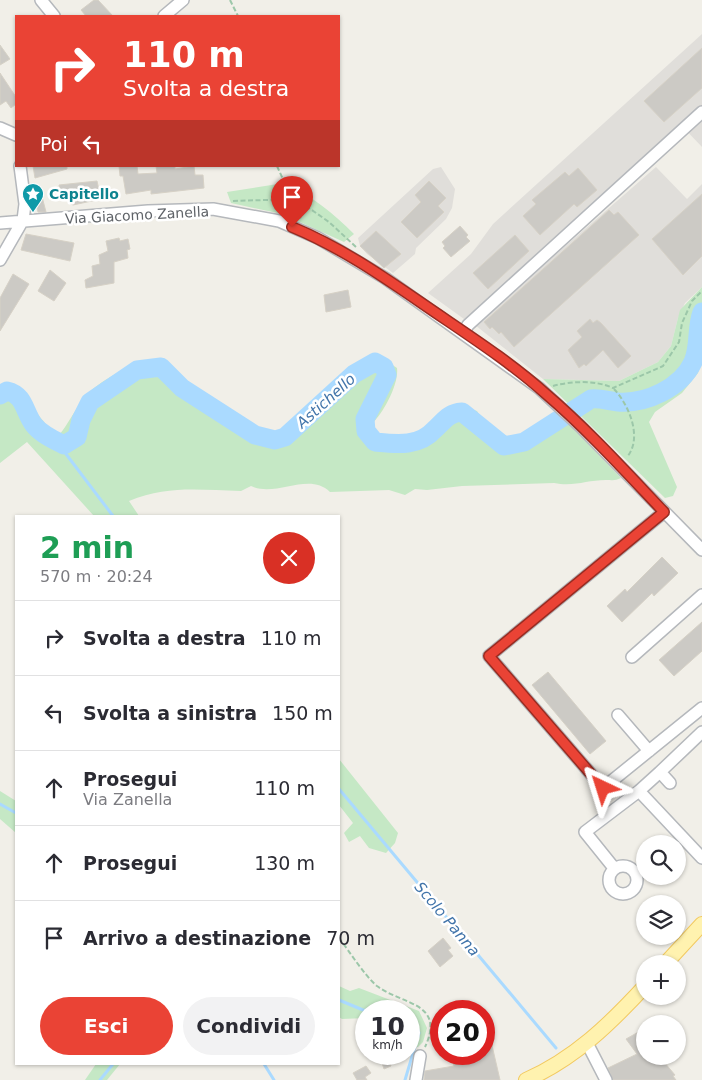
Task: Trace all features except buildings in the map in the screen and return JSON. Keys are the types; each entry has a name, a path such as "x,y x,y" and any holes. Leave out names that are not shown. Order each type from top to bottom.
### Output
{"main road":[{"path":"673,955 702,924"},
{"path":"526,1080 557,1064 587,1043 636,995"}],"street":[{"path":"41,0 53,15"},
{"path":"165,15 183,0"},
{"path":"464,332 468,325 702,112"},
{"path":"0,128 15,135"},
{"path":"0,260 23,220 25,204 20,167"},
{"name":"Via Giacomo Zanella","path":"0,223 213,209 279,221 306,233 349,255 385,278 464,332 543,391 702,550"},
{"path":"664,512 489,656 603,788 702,708"},
{"path":"632,657 702,595"},
{"path":"618,715 649,751"},
{"path":"614,868 586,832 639,791 702,732"},
{"path":"660,772 670,783"},
{"path":"639,791 702,858"},
{"path":"587,1043 606,1080"},
{"path":"416,1080 418,1065"}],"path":[{"path":"230,0 238,15"},
{"path":"278,167 306,233"},
{"path":"232,201 293,199 304,203 329,222 360,250"},
{"path":"613,388 663,366 679,342 682,323 692,301 702,291"},
{"path":"543,391 543,383 549,388 563,383 605,384 613,388 630,413 634,434 631,453 625,460"},
{"path":"340,939 377,986 406,1000"},
{"path":"420,1007 428,1015 431,1024 426,1044 420,1056"}],"shaded area":[{"path":"702,34 702,147 681,125 473,316 464,319 428,293 471,254 493,224"},
{"path":"441,167 455,189 452,208 446,219 416,248 415,254 393,273 367,254 360,246 358,238 433,169"},
{"path":"656,167 687,199 702,184 702,287 685,303 678,318 671,346 658,362 619,381 543,379 475,325"}],"green space":[{"path":"284,183 322,206 354,234 344,242 282,214 231,203 227,192"},
{"path":"702,287 702,360 698,373 682,393 655,412 649,422 677,487 673,496 665,498 543,379 619,381 658,362 671,346 680,310"},
{"path":"372,359 385,360 397,368 396,382 390,398 372,424 374,437 401,436 420,432 437,422 458,405 477,411 484,423 502,437 516,437 556,411 621,478 574,484 554,483 462,486 427,490 415,489 405,495 389,490 330,492 322,486 312,484 271,489 251,486 241,491 184,490 157,493 129,501 138,515 93,515 27,442 0,463 0,395 12,384 50,429 59,435 91,390 110,377 143,364 163,364 173,371 187,388 229,418 254,430 277,435 334,383 359,365"},
{"path":"340,760 398,833 395,843 386,853 369,848 360,836 349,842 344,833 353,823 340,806"},
{"path":"0,791 15,800 15,832 0,819"},
{"path":"340,986 350,991 359,988 390,1000 355,1000 355,1018 340,1018"},
{"path":"420,1013 427,1028 423,1042 420,1045"},
{"path":"95,1065 119,1065 107,1080 85,1080"}],"waterway":[{"name":"Astichello","path":"0,395 7,391 17,396 37,428 64,445 77,437 81,420 90,402 137,370 161,367 182,388 255,435 275,440 285,437 354,374 375,362 384,367 387,375 365,419 366,431 375,442 399,444 414,442 428,435 450,416 462,412 504,446 524,442 591,399 629,402 651,397 671,387 680,380 693,362 697,350 702,312"},
{"name":"Scolo Panna","path":"64,445 66,454 112,515"},
{"name":"Scolo Panna","path":"340,790 556,1048"},
{"path":"0,804 15,812"},
{"path":"340,1000 355,1007"},
{"path":"100,1080 112,1065"},
{"path":"265,1065 274,1080"},
{"path":"405,1080 409,1065"}],"place":[{"name":"Capitello","path":"33,213"}],"route":[{"path":"292,227 318,238 373,270 516,370 547,394 664,512 489,656 603,788"}]}
